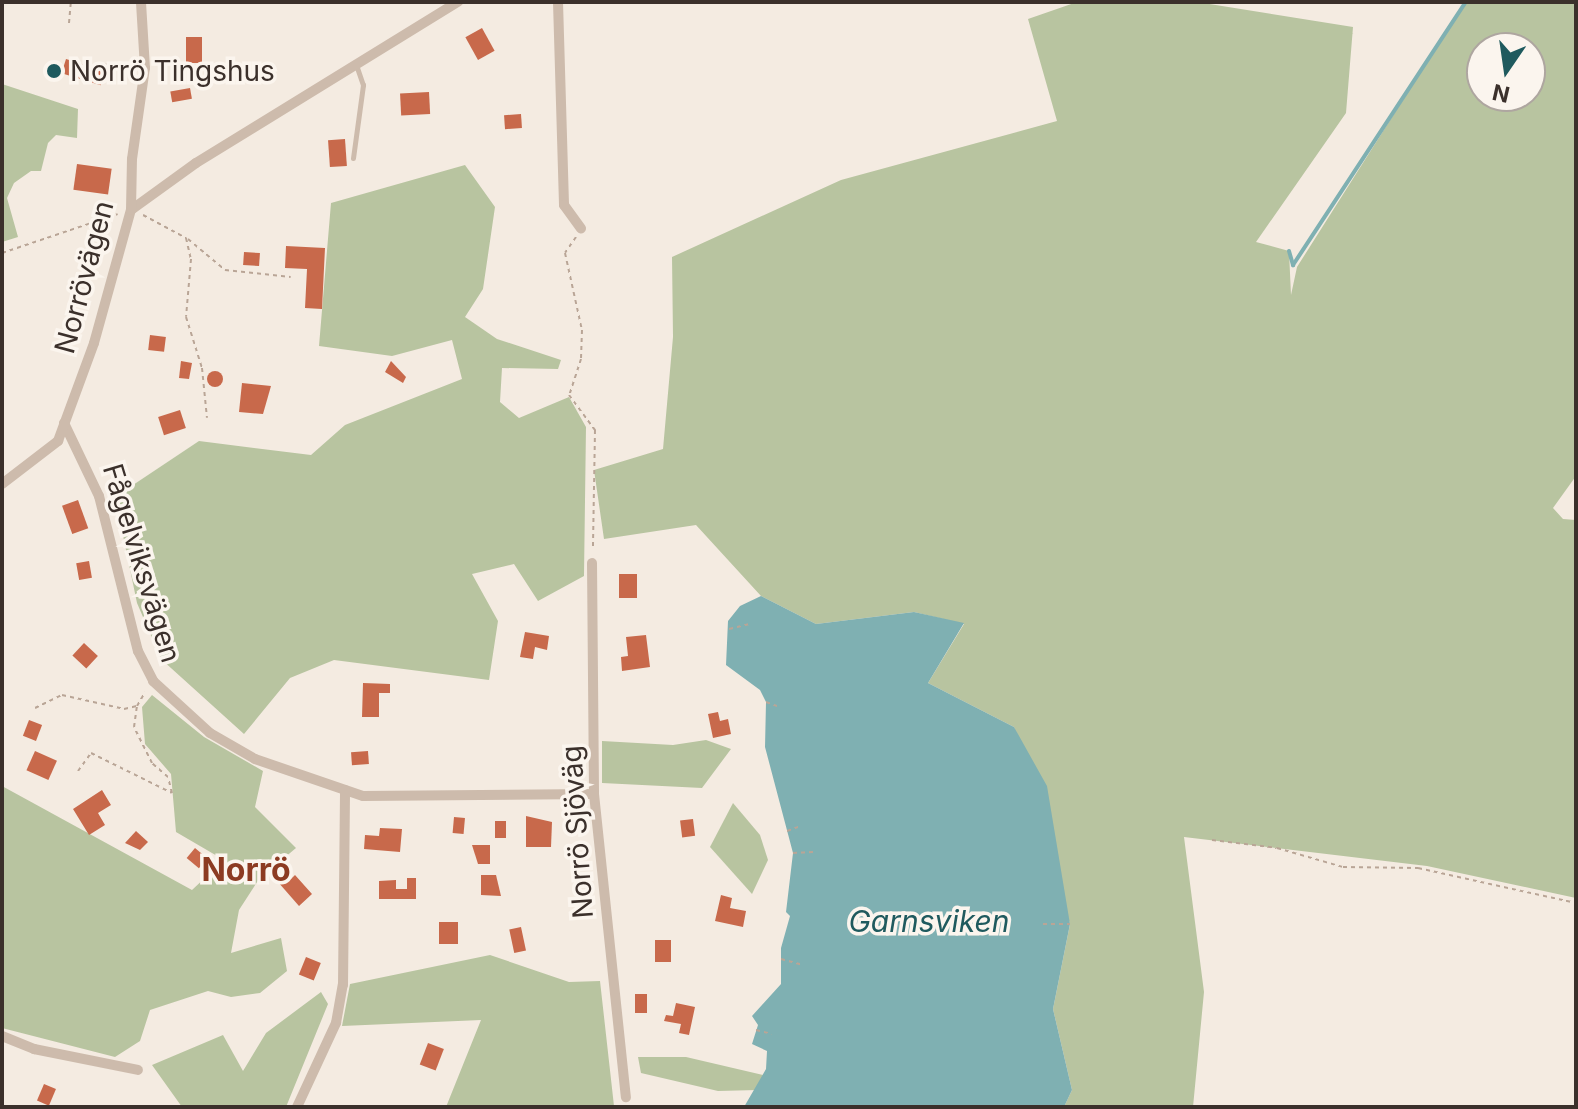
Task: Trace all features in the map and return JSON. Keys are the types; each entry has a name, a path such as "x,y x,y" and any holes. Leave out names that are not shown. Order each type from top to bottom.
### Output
{"street":[{"name":"Norrövägen","path":"2,484 58,441 94,343 131,210 132,159 145,68 141,2"},
{"path":"131,210 196,163 458,2"},
{"path":"558,2 564,205 581,228"},
{"name":"Fågelviksvägen","path":"64,423 99,496 138,651 150,676 210,733 255,759 363,796 594,794"},
{"name":"Norrö Sjöväg","path":"592,563 594,794 626,1097"},
{"path":"297,1107 336,1023 343,985 345,790"},
{"path":"2,1036 34,1049 138,1070"}],"lane":[{"path":"96,65 145,68"},
{"path":"353,158 363,85 356,65"}],"path":[{"path":"69,23 71,2"},
{"path":"2,253 131,210 186,238 225,270 291,277"},
{"path":"581,228 565,253 582,330 581,359 569,395 595,430 592,563"},
{"path":"186,238 191,259 186,317 202,368 207,418"},
{"path":"729,629 749,624"},
{"path":"78,771 91,753 172,793 168,777 152,763 134,727 137,706 150,676"},
{"path":"35,708 62,695 124,709 137,706"},
{"path":"766,702 777,706"},
{"path":"787,831 798,827"},
{"path":"1212,840 1277,848 1343,867 1418,868 1576,903"},
{"path":"793,853 813,852"},
{"path":"1043,924 1070,924"},
{"path":"781,959 800,964"},
{"path":"756,1030 772,1034"}],"green space":[{"path":"1077,2 1197,2 1353,27 1346,113 1256,242 1289,251 1291,295 1297,267 1465,2 1576,2 1576,476 1553,508 1563,519 1576,520 1576,898 1427,866 1184,837 1204,992 1193,1107 1064,1107 1072,1090 1053,1009 1070,924 1014,727 928,683 964,624 914,612 816,624 761,596 696,525 604,539 594,470 663,449 673,337 672,257 841,180 1057,121 1028,19"},
{"path":"2,84 78,109 77,138 56,135 48,143 41,171 31,171 14,183 7,198 18,237 2,242"},
{"path":"465,165 495,207 483,289 465,317 497,339 561,360 558,369 502,368 500,402 519,418 569,397 586,427 584,576 538,601 514,564 472,574 498,621 489,680 334,660 290,678 244,734 161,659 137,603 115,497 199,441 311,455 345,425 462,379 452,340 392,356 319,346 331,203"},
{"path":"152,695 204,737 263,771 255,807 296,848 259,879 239,910 231,953 281,938 287,971 260,993 231,997 208,991 150,1010 140,1041 115,1057 2,1028 2,786 192,890 224,860 176,832 171,774 145,744 142,707"},
{"path":"706,740 731,749 702,788 602,783 602,741 673,745"},
{"path":"733,803 760,835 768,860 752,894 710,847"},
{"path":"490,955 569,982 600,981 614,1106 626,1107 446,1107 481,1020 342,1026 350,984"},
{"path":"321,992 328,1004 286,1107 182,1107 152,1065 223,1035 243,1071 266,1033"},
{"path":"638,1057 686,1057 763,1075 757,1090 718,1091 641,1073"}],"water":[{"name":"Garnsviken","path":"761,596 816,624 914,612 964,623 928,683 1014,727 1047,786 1070,924 1053,1009 1072,1090 1064,1107 744,1107 766,1069 767,1051 752,1044 758,1025 752,1016 781,984 781,948 790,916 786,912 793,853 765,747 766,702 760,690 726,665 728,621 740,606"}],"building":[{"path":"482,28 495,51 478,60 465,37"},
{"path":"186,37 202,37 202,63 186,63"},
{"name":"Norrö Tingshus","path":"66,59 105,71 101,85 62,73"},
{"path":"190,88 192,99 172,102 170,91"},
{"path":"429,92 430,114 401,115 400,94"},
{"path":"521,114 522,128 505,129 504,115"},
{"path":"345,139 347,166 330,167 328,140"},
{"path":"77,164 112,169 108,195 73,190"},
{"path":"286,246 325,248 322,309 305,308 307,269 285,268"},
{"path":"244,252 260,253 259,266 243,265"},
{"path":"150,335 166,337 164,352 148,350"},
{"path":"181,361 192,363 189,379 179,378"},
{"path":"391,361 406,377 403,383 385,372"},
{"path":"215,371 223,379 215,387 207,379"},
{"path":"242,383 271,386 263,414 239,412"},
{"path":"180,410 186,428 164,435 158,417"},
{"path":"78,500 88,528 72,534 62,506"},
{"path":"89,561 92,578 79,580 76,563"},
{"path":"619,574 637,574 637,598 619,598"},
{"path":"525,632 549,636 547,650 535,647 533,659 520,657"},
{"path":"646,635 650,667 622,671 621,657 628,656 626,637"},
{"path":"84,643 98,656 86,668 72,655"},
{"path":"363,683 390,684 390,693 379,693 379,717 362,717"},
{"path":"718,712 720,721 728,719 731,734 713,738 708,714"},
{"path":"29,720 42,725 36,741 23,736"},
{"path":"35,751 57,761 48,780 26,770"},
{"path":"368,751 369,764 352,765 351,752"},
{"path":"102,790 111,805 98,813 105,825 89,835 73,809"},
{"path":"526,816 552,822 551,847 526,847"},
{"path":"454,817 465,818 464,834 453,833"},
{"path":"693,819 695,836 682,837 680,821"},
{"path":"495,821 506,821 506,838 495,838"},
{"path":"380,828 402,829 400,852 364,849 365,835 379,836"},
{"path":"136,831 148,842 140,850 125,843"},
{"path":"472,845 490,845 490,864 478,864"},
{"path":"195,848 207,858 199,868 187,858"},
{"path":"287,874 291,879 295,875 312,894 299,906 278,882"},
{"path":"481,875 496,875 501,896 481,895"},
{"path":"407,878 416,878 416,899 379,899 379,881 396,880 396,889 407,889"},
{"path":"721,895 732,898 730,908 746,911 743,927 715,921"},
{"path":"439,922 458,922 458,944 439,944"},
{"path":"521,927 526,950 514,953 509,929"},
{"path":"655,940 671,940 671,962 655,962"},
{"path":"306,957 321,963 314,981 299,975"},
{"path":"635,994 647,994 647,1013 635,1013"},
{"path":"676,1003 695,1007 689,1035 679,1033 681,1024 664,1021 666,1015 673,1016"},
{"path":"428,1043 444,1049 436,1071 420,1064"},
{"path":"44,1084 56,1089 49,1106 37,1101"}],"waterway":[{"path":"1289,251 1293,265 1466,2"}],"place":[{"name":"Norrö Tingshus","path":"54,71"}],"district":[{"name":"Norrö","path":"246,870"}]}
